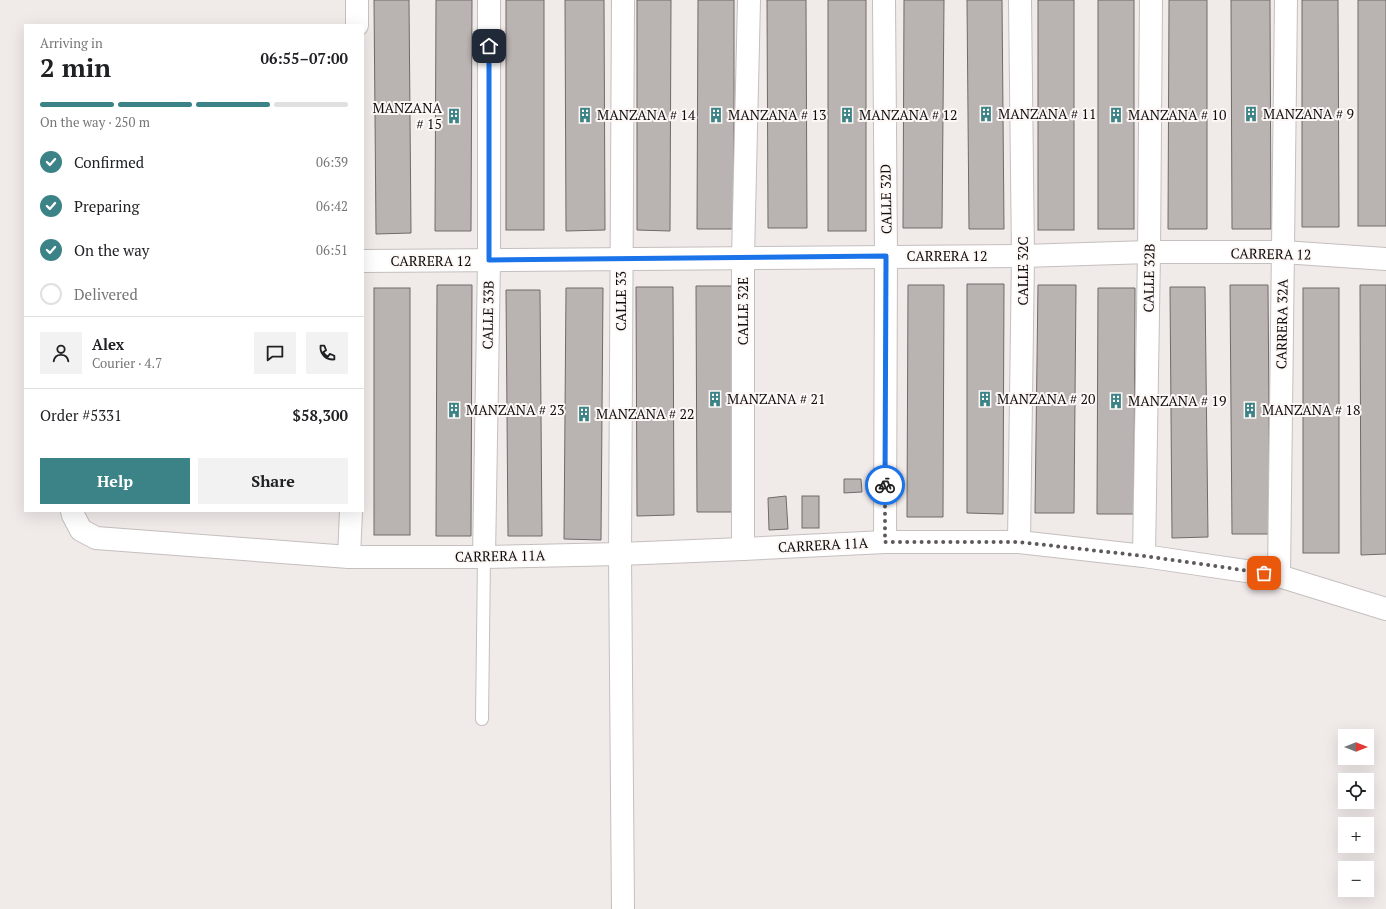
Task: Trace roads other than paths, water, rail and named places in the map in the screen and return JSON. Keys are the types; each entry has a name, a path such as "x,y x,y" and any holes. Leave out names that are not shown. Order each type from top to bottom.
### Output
{"street":[{"path":"357,0 357,24"},
{"name":"CALLE 33B","path":"484,557 489,260 489,0"},
{"name":"CALLE 33","path":"623,0 620,554 624,909"},
{"name":"CALLE 32E","path":"743,549 743,258 749,0"},
{"name":"CALLE 32D","path":"884,0 886,256 885,542"},
{"name":"CALLE 32C","path":"1019,542 1023,256 1020,0"},
{"name":"CALLE 32B","path":"1144,556 1151,0"},
{"name":"CARRERA 32A","path":"1280,576 1286,0"},
{"name":"CARRERA 12","path":"364,261 1023,256 1149,252 1283,252 1386,259"},
{"name":"CARRERA 11A","path":"72,512 81,530 96,538 349,557 484,557 620,554 885,542 1019,542 1144,556 1280,576 1386,609"},
{"path":"349,557 351,512"}],"lane":[{"path":"482,719 484,557"}],"place":[{"name":"MANZANA # 11","path":"986,114"},
{"name":"MANZANA # 9","path":"1251,114"},
{"name":"MANZANA # 14","path":"585,115"},
{"name":"MANZANA # 13","path":"716,115"},
{"name":"MANZANA # 12","path":"847,115"},
{"name":"MANZANA # 10","path":"1116,115"},
{"name":"MANZANA # 15","path":"454,116"},
{"name":"MANZANA # 21","path":"715,399"},
{"name":"MANZANA # 20","path":"985,399"},
{"name":"MANZANA # 19","path":"1116,401"},
{"name":"MANZANA # 23","path":"454,410"},
{"name":"MANZANA # 18","path":"1250,410"},
{"name":"MANZANA # 22","path":"584,414"}]}
